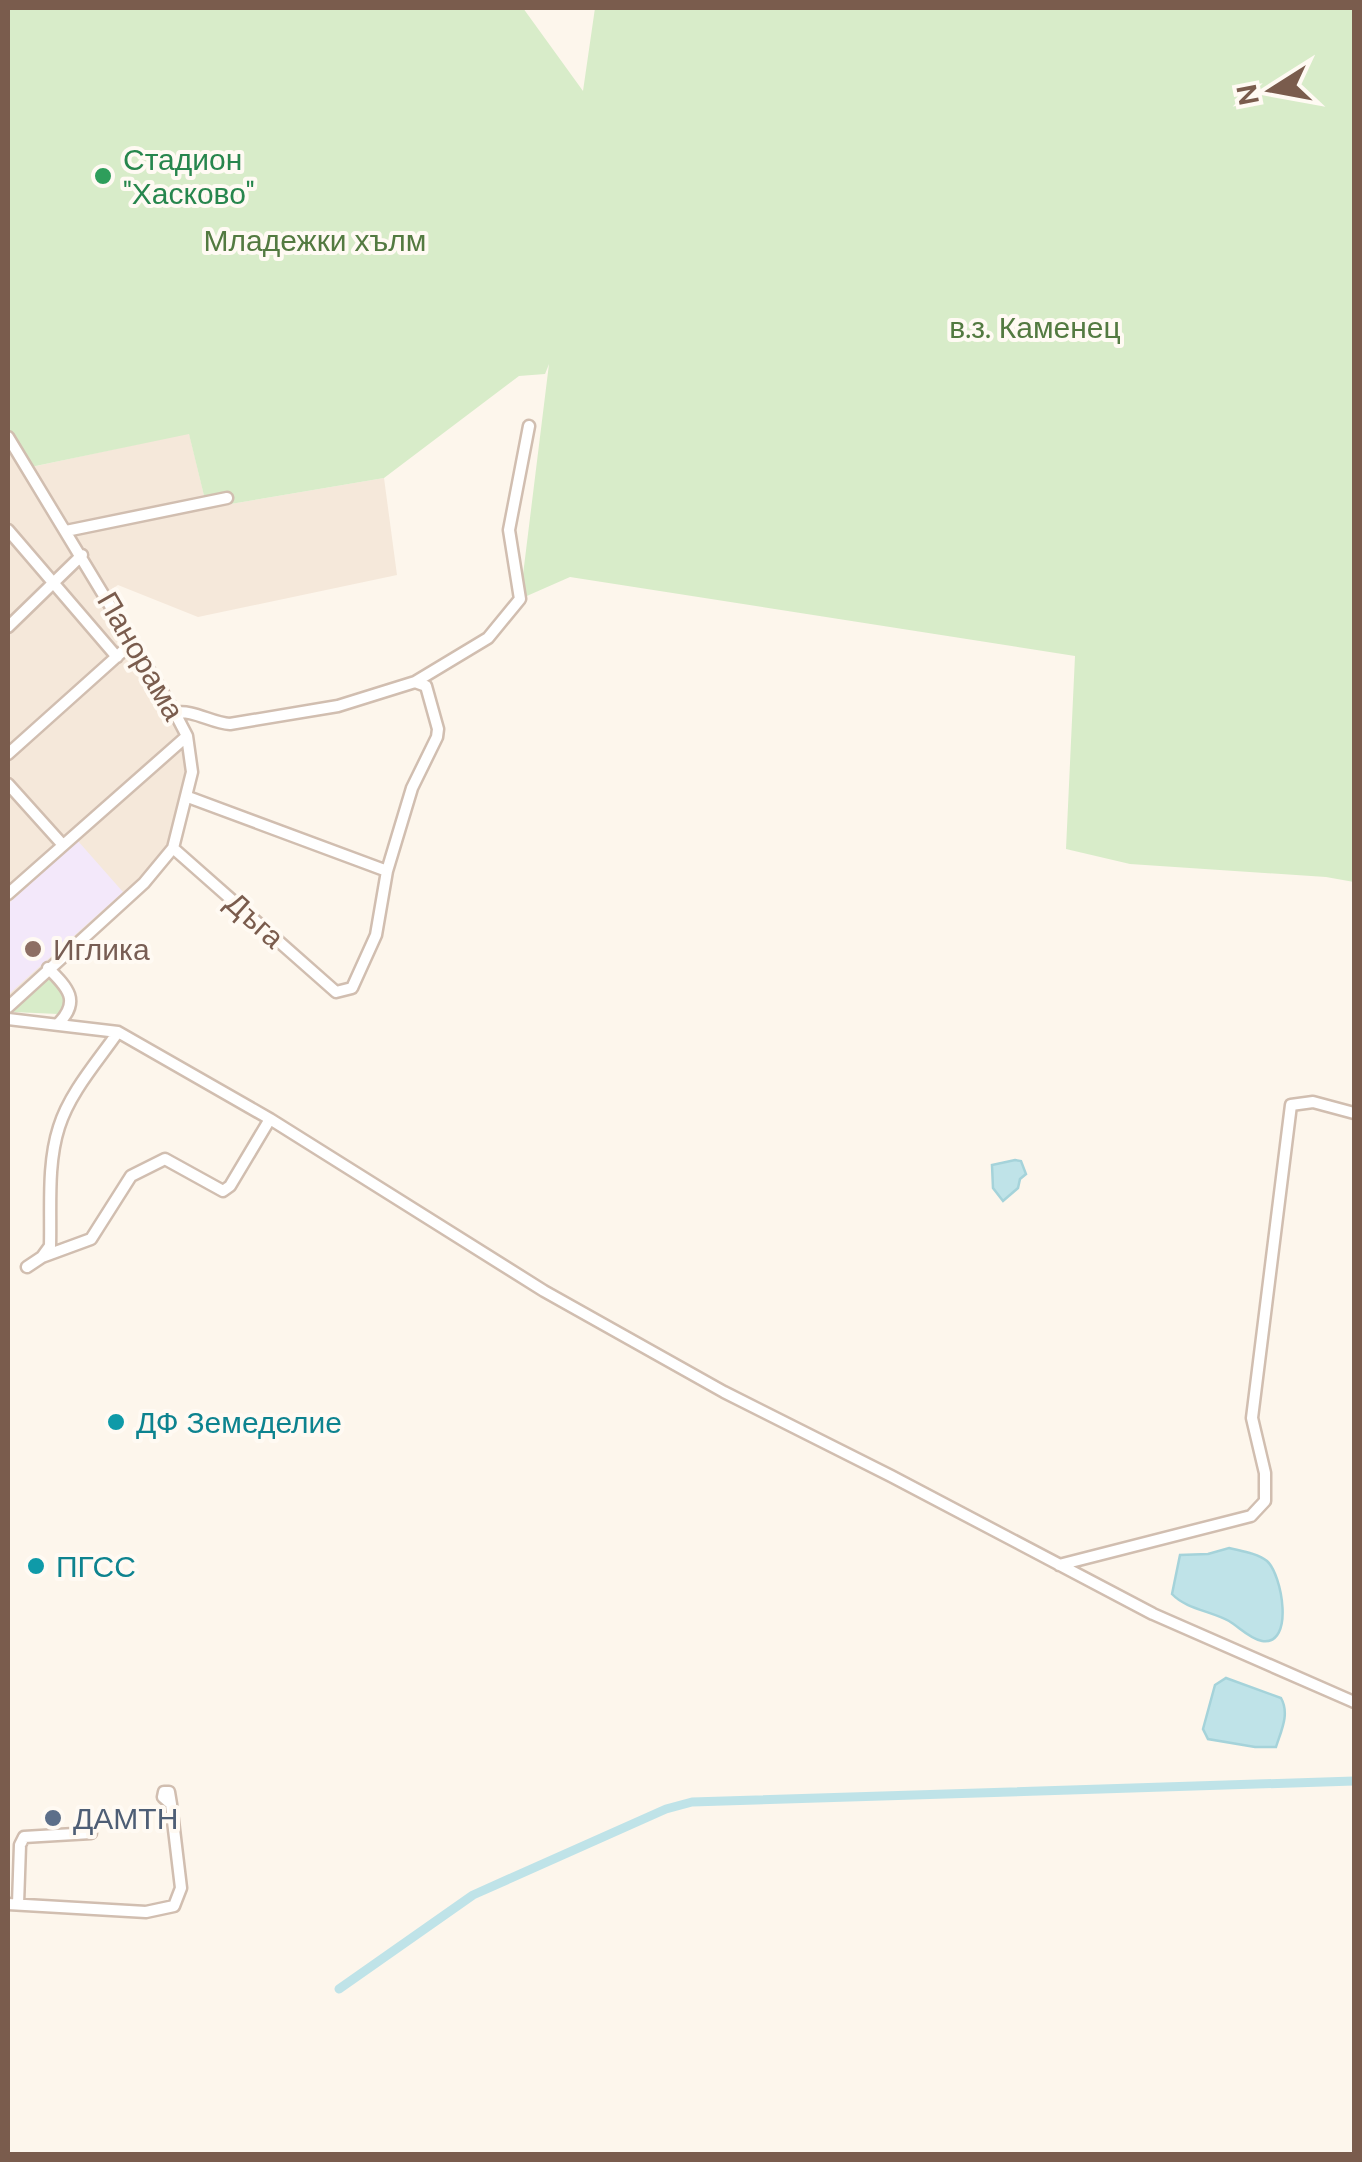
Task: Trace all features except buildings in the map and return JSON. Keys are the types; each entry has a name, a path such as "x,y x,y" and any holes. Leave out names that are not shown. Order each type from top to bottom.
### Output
{"street":[{"path":"175,713 186,711 218,723 262,721 338,706 415,682 488,638 520,599 509,530 528,426"},
{"name":"Панорама","path":"8,438 175,713 187,736 192,772 174,848 144,883 8,1007"},
{"path":"66,531 226,498"},
{"path":"8,530 118,657"},
{"path":"8,627 82,555"},
{"path":"8,754 133,642"},
{"path":"188,797 387,871 412,788 438,729 426,686 415,682"},
{"path":"8,894 187,736"},
{"path":"8,784 62,844"},
{"name":"Дъга","path":"174,848 336,992 352,988 376,935 387,871"},
{"path":"48,968 72,1000 70,1012 58,1024"},
{"path":"8,1018 118,1032 270,1119 544,1291 658,1356 1153,1614 1354,1702"},
{"path":"42,1257 50,1246 52,1156 59,1125 71,1100 118,1032"},
{"path":"1058,1565 1251,1516 1265,1501 1265,1473 1252,1418 1291,1105 1313,1102 1354,1113"},
{"path":"27,1266 92,1239 131,1176 165,1159 223,1191 230,1186 270,1119"},
{"path":"91,1832 24,1838 13,1904 146,1912 174,1906 181,1888 171,1804"}],"shaded area":[{"path":"189,433 207,508 384,478 397,575 198,617 118,585 112,589 133,642 168,701 170,718 190,761 173,848 144,883 8,1007 8,442 27,468"},
{"name":"Иглика","path":"78,841 123,892 8,995 8,904"}],"green space":[{"name":"в.з. Каменец","path":"8,8 523,8 583,91 595,8 1354,8 1354,882 1130,864 1066,849 1075,656 570,577 520,599 549,364 545,374 519,376 384,478 207,508 189,434 26,468 8,442"},
{"path":"46,978 57,983 63,992 58,1014 11,1010"}],"water":[{"path":"1021,1161 1026,1174 1003,1201 993,1188 992,1165"},
{"path":"1229,1548 1259,1556 1272,1568 1281,1593 1282,1621 1272,1640 1253,1638 1229,1621 1172,1594 1180,1555"},
{"path":"1226,1678 1281,1698 1285,1716 1276,1747 1208,1739 1203,1729 1215,1685"}],"waterway":[{"path":"339,1989 473,1895 666,1809 692,1802 1354,1781"}],"place":[{"name":"Стадион \"Хасково\"","path":"103,176"},
{"name":"Иглика","path":"33,949"},
{"name":"ДФ Земеделие","path":"116,1422"},
{"name":"ПГСС","path":"36,1566"},
{"name":"ДАМТН","path":"53,1818"}],"park label":[{"name":"Младежки хълм","path":"315,240"}]}
